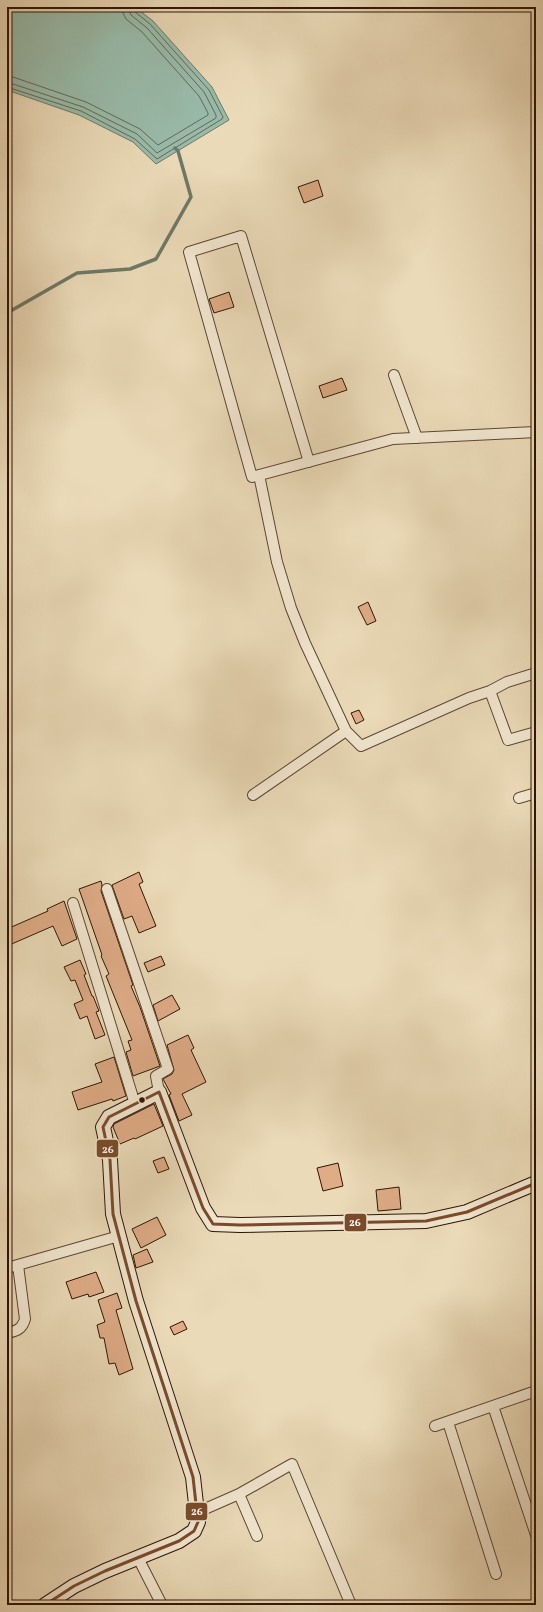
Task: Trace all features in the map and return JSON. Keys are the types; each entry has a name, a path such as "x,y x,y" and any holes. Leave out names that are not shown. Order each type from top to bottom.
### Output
{"street":[{"path":"309,462 241,236 189,252 252,477 393,440 536,432"},
{"path":"394,374 418,438"},
{"path":"259,475 277,562 291,608 346,731 361,746 469,698 490,692 507,682 536,673"},
{"path":"490,692 508,740 536,732"},
{"path":"253,795 346,731"},
{"path":"519,798 536,793"},
{"path":"107,889 168,1069 156,1076 159,1092 200,1202 213,1224 240,1226 426,1221 467,1212 536,1183"},
{"path":"73,903 135,1104"},
{"path":"52,1603 74,1586 105,1571 179,1541 194,1531 198,1522 193,1477 136,1301 113,1214 110,1160 103,1127 110,1117 159,1092"},
{"path":"7,1268 119,1236"},
{"path":"7,1333 18,1330 23,1325 25,1319 18,1265"},
{"path":"436,1426 536,1391"},
{"path":"493,1406 536,1535"},
{"path":"448,1422 496,1574"},
{"path":"198,1512 238,1494 292,1464 351,1605"},
{"path":"238,1494 257,1536"},
{"path":"138,1558 162,1605"}],"water":[{"path":"7,7 135,7 153,21 212,87 229,120 156,164 133,142 79,115 7,90"}],"building":[{"path":"318,180 323,196 304,203 298,187"},
{"path":"229,292 234,307 214,313 209,299"},
{"path":"342,378 347,390 323,398 319,386"},
{"path":"368,602 376,621 367,625 358,607"},
{"path":"359,710 364,720 356,724 351,713"},
{"path":"139,872 143,882 139,884 156,926 139,933 132,916 124,919 112,885"},
{"path":"101,881 101,891 133,985 131,986 140,1007 160,1066 133,1076 126,1052 131,1050 128,1041 132,1040 106,976 109,974 101,956 102,955 79,889"},
{"path":"64,901 77,939 62,946 53,926 7,946 7,929 48,911 47,909"},
{"path":"161,956 165,965 148,972 144,963"},
{"path":"80,960 86,974 84,975 99,1011 96,1012 105,1035 95,1039 87,1016 80,1019 74,1004 83,1000 75,980 71,981 64,967"},
{"path":"172,995 180,1009 158,1021 153,1005"},
{"path":"188,1035 194,1048 191,1050 206,1082 182,1094 192,1115 179,1121 169,1095 171,1094 163,1079 172,1074 174,1070 167,1045"},
{"path":"114,1057 126,1096 78,1110 72,1092 102,1082 95,1064"},
{"path":"154,1104 163,1126 120,1144 113,1127 114,1124"},
{"path":"164,1157 169,1169 158,1173 153,1161"},
{"path":"338,1163 343,1186 323,1191 317,1168"},
{"path":"399,1187 401,1209 378,1211 376,1190"},
{"path":"157,1217 166,1235 141,1248 132,1229"},
{"path":"147,1249 153,1262 136,1268 133,1255"},
{"path":"96,1272 104,1292 89,1297 88,1294 72,1299 66,1282"},
{"path":"117,1293 122,1308 116,1310 133,1369 119,1375 115,1363 109,1364 104,1338 100,1338 97,1325 105,1322 98,1300"},
{"path":"183,1321 187,1329 174,1335 170,1327"}],"waterway":[{"path":"7,313 77,273 130,269 156,259 191,197 178,151 175,148"}],"transit line":[{"name":"26","path":"45,1605 74,1586 105,1571 179,1541 194,1531 198,1522 193,1477 136,1301 113,1214 110,1160 103,1127 109,1117 159,1092 203,1208 213,1224 240,1225 426,1221 467,1212 536,1183"}]}
